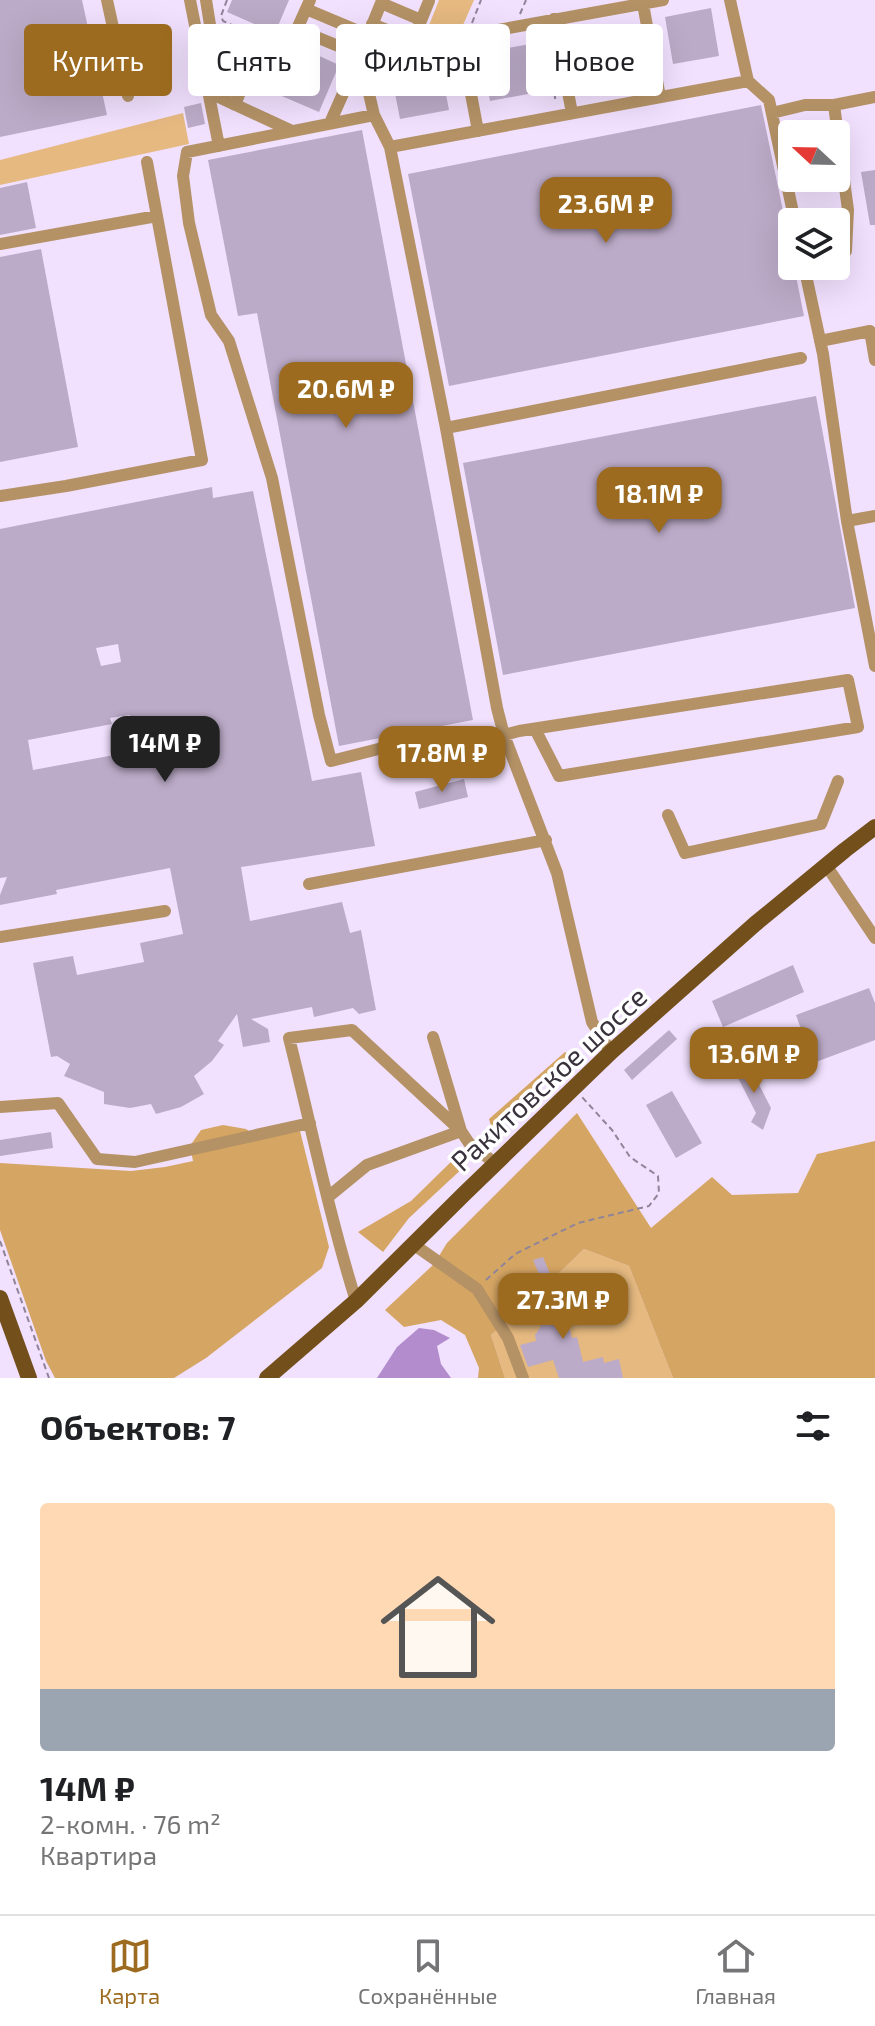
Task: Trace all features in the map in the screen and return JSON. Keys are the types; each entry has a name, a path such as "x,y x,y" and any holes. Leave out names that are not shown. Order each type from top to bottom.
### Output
{"main road":[{"name":"Ракитовское шоссе","path":"267,1378 356,1301 611,1052 755,924 875,827"},
{"path":"0,1298 29,1378"}],"street":[{"path":"107,0 112,24"},
{"path":"190,0 194,24"},
{"path":"206,0 210,24"},
{"path":"419,24 428,0"},
{"path":"510,25 663,0"},
{"path":"730,0 748,81 769,100 792,208"},
{"path":"372,24 378,1 421,20"},
{"path":"643,4 660,97"},
{"path":"299,24 308,5 355,24"},
{"path":"548,20 572,113"},
{"path":"390,147 748,81"},
{"path":"209,96 219,146"},
{"path":"216,96 292,131"},
{"path":"235,105 239,96"},
{"path":"330,123 342,96"},
{"path":"370,96 374,115 390,147 497,708 504,735 557,873 592,1022 611,1052"},
{"path":"473,96 478,131"},
{"path":"772,113 805,105 834,105 875,97"},
{"path":"834,105 848,208"},
{"path":"374,115 187,152 183,176 189,223 211,315 229,341 272,478 331,761 410,741 504,735 535,729 848,680 858,727 559,776 535,729"},
{"path":"0,496 202,460 147,162"},
{"path":"0,244 157,216"},
{"path":"807,280 820,341 847,521 875,666"},
{"path":"820,341 872,331 875,360"},
{"path":"446,428 801,358"},
{"path":"847,521 875,516"},
{"path":"668,815 685,853 821,824 838,781"},
{"path":"309,884 546,840"},
{"path":"826,865 875,938"},
{"path":"0,937 165,911"},
{"path":"356,1301 289,1038 352,1030 461,1131 469,1143 496,1164"},
{"path":"433,1037 461,1131"},
{"path":"0,1107 58,1103 97,1159 135,1162 310,1123"},
{"path":"328,1197 367,1165 461,1131"},
{"path":"413,1244 477,1289 508,1338 523,1378"}],"path":[{"path":"227,0 221,16 230,24"},
{"path":"469,24 481,0"},
{"path":"518,19 526,0"},
{"path":"548,20 558,116"},
{"path":"477,1289 515,1254 578,1223 649,1206 659,1193 658,1176 630,1157 612,1130 574,1088"},
{"path":"0,1241 49,1378"}],"shaded area":[{"path":"439,0 474,0 463,24 430,24"},
{"path":"183,113 189,144 0,185 0,160"},
{"path":"565,1052 571,1057 498,1125 491,1126 489,1119"},
{"path":"577,1113 651,1228 712,1177 732,1195 798,1193 817,1154 875,1141 875,1378 673,1378 629,1266 584,1249 491,1335 505,1378 478,1378 479,1368 465,1335 441,1320 404,1327 385,1310 434,1264 447,1243"},
{"path":"223,1125 246,1129 258,1138 300,1131 329,1247 322,1268 206,1358 174,1378 55,1378 46,1361 0,1230 0,1163 131,1171 165,1167 193,1161 190,1146 201,1130"},
{"path":"458,1155 468,1157 466,1165 409,1218 383,1252 358,1232 411,1201"},
{"path":"584,1249 629,1266 673,1378 505,1378 491,1335"},
{"path":"419,1328 434,1330 450,1338 437,1346 441,1364 451,1378 377,1378 397,1347"}],"building":[{"path":"0,0 82,0 87,24 24,24 24,96 103,96 107,115 0,137"},
{"path":"232,0 289,0 279,24 254,24 227,12"},
{"path":"711,8 719,56 673,64 665,17"},
{"path":"526,45 526,94 490,101 489,96 510,96 510,48"},
{"path":"320,56 336,64 336,72 319,112 282,96 320,96"},
{"path":"396,96 446,96 449,110 400,119"},
{"path":"201,103 205,124 188,128 184,107"},
{"path":"761,105 782,208 778,208 778,280 797,280 804,316 449,386 408,174"},
{"path":"362,130 473,720 339,746 257,313 238,316 208,160"},
{"path":"875,170 875,225 870,225 861,172"},
{"path":"27,182 36,228 0,235 0,188"},
{"path":"41,249 78,447 0,462 0,257"},
{"path":"816,396 855,608 503,675 463,463"},
{"path":"212,487 213,498 253,491 312,781 361,772 375,846 241,867 250,921 342,902 350,933 361,930 376,1010 359,1014 353,1008 314,1017 312,1007 251,1019 268,1029 270,1042 243,1047 237,1014 218,1041 224,1045 212,1061 194,1076 204,1094 181,1107 156,1114 151,1104 130,1108 104,1104 104,1092 64,1076 70,1064 57,1056 51,1057 33,963 73,956 77,975 144,962 140,943 183,934 170,868 56,890 57,894 0,905 0,895 7,877 0,878 0,529","holes":["118,644 121,662 101,666 96,648","130,715 136,751 33,770 28,740 112,724 110,718"]},
{"path":"464,779 468,797 419,809 415,792"},
{"path":"793,965 804,992 723,1027 712,1001"},
{"path":"869,988 875,1003 875,1040 813,1063 796,1015"},
{"path":"669,1030 677,1039 632,1080 624,1070"},
{"path":"748,1063 771,1108 763,1130 751,1122 756,1113 733,1068"},
{"path":"672,1091 702,1143 676,1158 646,1105"},
{"path":"51,1132 53,1148 0,1156 0,1140"},
{"path":"543,1257 563,1305 572,1338 577,1337 583,1362 603,1357 604,1363 619,1359 623,1378 559,1378 553,1360 528,1367 520,1345 536,1341 535,1335 541,1326 538,1317 555,1312 533,1260"}]}
